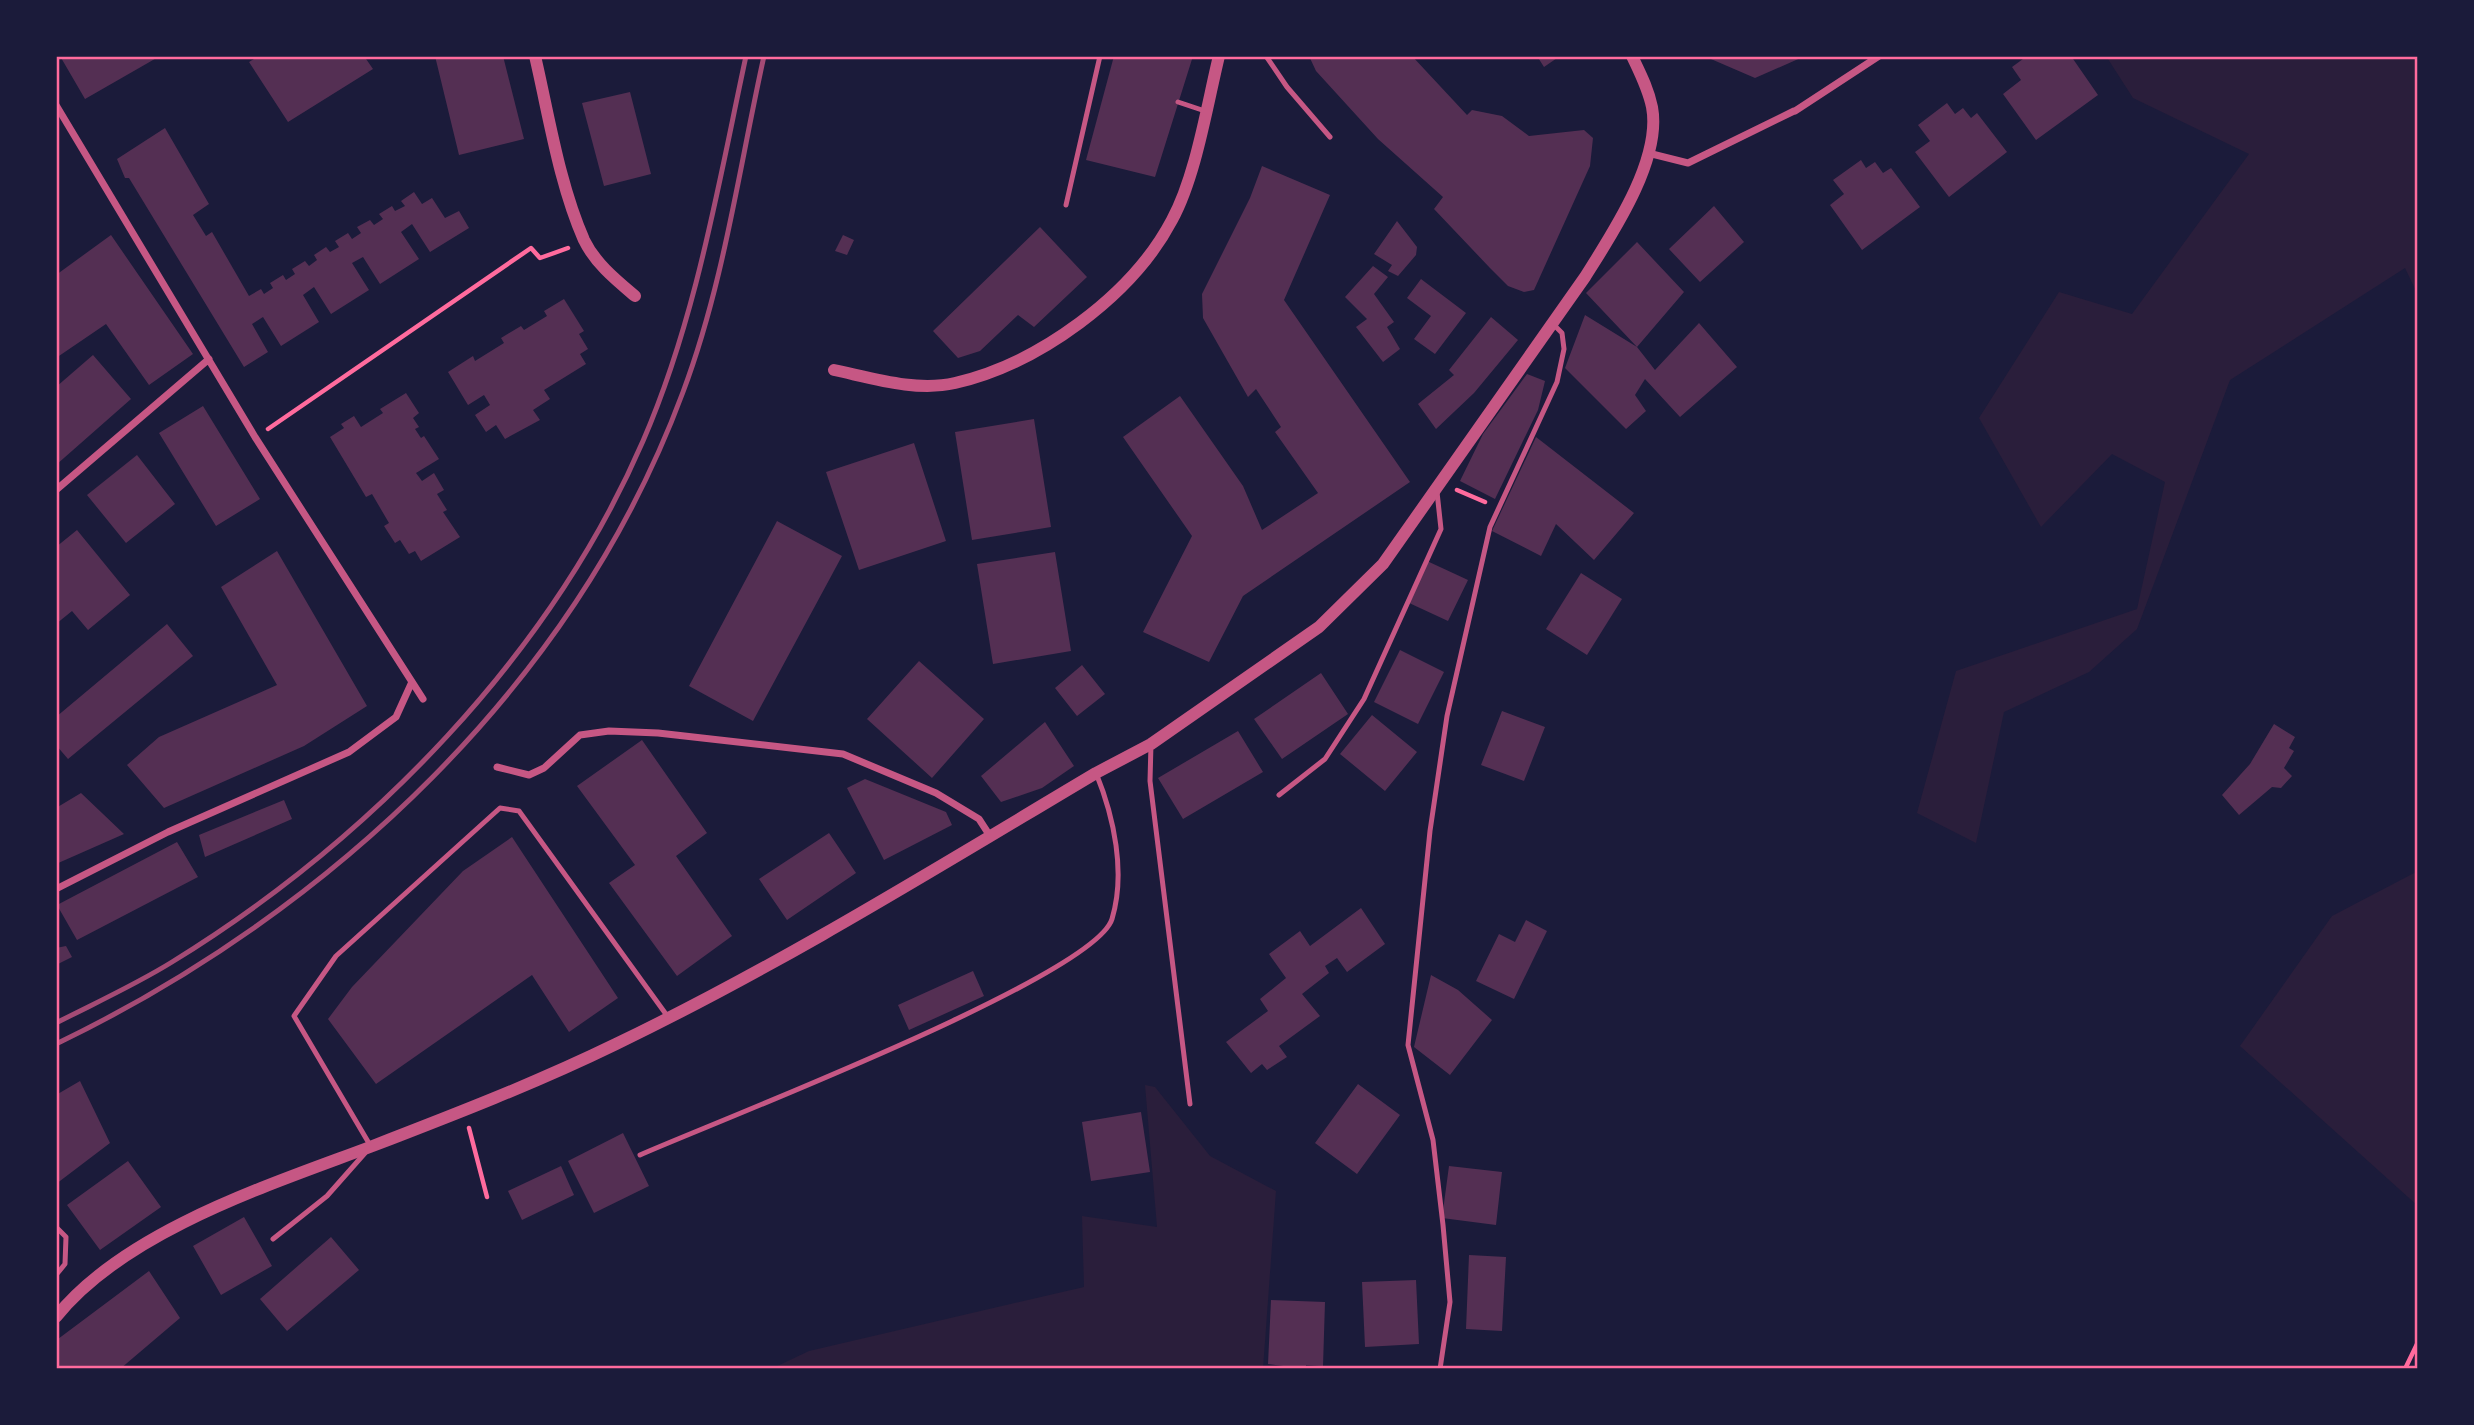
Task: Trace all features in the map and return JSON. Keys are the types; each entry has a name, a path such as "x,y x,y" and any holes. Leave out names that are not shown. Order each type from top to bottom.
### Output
{"street":[{"path":"535,56 567,190 585,241 607,272 635,296"},
{"path":"834,370 900,384 954,383 1022,358 1072,328 1136,271 1166,230 1183,193 1219,56"},
{"path":"56,1317 108,1268 194,1217 462,1110 614,1045 751,977 1151,744 1319,627 1383,564 1611,235 1632,194 1648,153 1653,130 1652,109 1646,84 1632,56"},
{"path":"1648,153 1688,163 1794,111 1879,56"},
{"path":"56,105 255,438 423,699"},
{"path":"56,490 209,359"},
{"path":"56,889 168,832 349,752 396,717 411,684"},
{"path":"497,767 528,775 544,768 580,735 609,731 658,733 843,754 936,793 979,819 990,836"}],"lane":[{"path":"1066,205 1100,56"},
{"path":"1266,56 1287,87 1330,137"},
{"path":"1178,102 1205,111"},
{"path":"1440,1369 1450,1302 1443,1225 1433,1140 1408,1045 1430,831 1447,716 1490,527 1557,382 1564,349 1562,333 1552,323"},
{"path":"1279,795 1325,759 1364,699 1441,528 1439,486"},
{"path":"1151,744 1150,781 1190,1104"},
{"path":"640,1155 913,1041 1080,953 1112,921 1117,880 1115,835 1096,774"},
{"path":"273,1239 327,1196 371,1147 293,1016 336,956 500,808 519,811 668,1018"},
{"path":"56,1227 66,1237 65,1264 56,1275"}],"path":[{"path":"255,438 531,248 540,258 563,250"},
{"path":"1439,486 1498,508"},
{"path":"462,1110 486,1197"},
{"path":"2405,1369 2418,1342"}],"shaded area":[{"path":"2106,56 2418,56 2418,295 2405,268 2230,380 2137,629 2089,672 2004,712 1976,843 1917,813 1956,671 2137,609 2165,482 2112,454 2041,527 1979,418 2059,292 2132,314 2249,154 2133,98"},
{"path":"2418,871 2418,1206 2240,1046 2332,916"},
{"path":"1145,1085 1155,1087 1210,1156 1276,1191 1263,1369 771,1369 809,1351 1084,1287 1082,1216 1157,1227"}],"building":[{"path":"60,56 160,56 85,99"},
{"path":"259,56 364,56 373,69 288,122 249,62"},
{"path":"435,56 503,56 524,139 459,155"},
{"path":"1114,56 1193,56 1155,177 1086,160"},
{"path":"1309,56 1412,56 1467,115 1472,110 1502,116 1529,136 1584,130 1593,138 1590,166 1534,290 1524,292 1508,286 1490,268 1434,209 1443,197 1378,139 1316,71"},
{"path":"1537,56 1560,56 1544,67"},
{"path":"1704,56 1805,56 1755,78"},
{"path":"2027,56 2071,56 2098,95 2036,140 2003,94 2021,80 2012,67"},
{"path":"630,92 651,174 604,186 582,103"},
{"path":"1947,103 1955,114 1963,108 1971,118 1977,113 2007,152 1949,197 1915,152 1930,141 1918,125"},
{"path":"165,128 209,204 193,215 206,236 212,232 249,296 261,289 264,294 273,288 270,283 283,275 286,280 295,274 292,269 305,261 309,266 317,260 314,255 326,247 330,252 339,247 335,241 348,233 352,239 361,233 357,227 370,220 374,225 383,219 379,214 392,206 395,211 405,206 401,201 414,192 422,204 432,198 445,218 459,211 469,228 430,252 412,224 401,232 419,259 380,284 363,257 352,263 369,290 331,314 314,287 303,295 319,322 281,346 263,317 252,324 268,352 244,367 129,178 125,178 117,159"},
{"path":"1861,160 1866,168 1875,162 1883,173 1891,168 1920,207 1862,250 1830,205 1844,194 1833,180"},
{"path":"1262,166 1330,195 1284,300 1410,482 1243,596 1209,662 1143,632 1192,536 1123,437 1180,396 1243,486 1262,530 1318,493 1275,432 1281,427 1256,389 1248,397 1203,318 1202,294 1250,198"},
{"path":"1714,206 1744,242 1700,282 1669,249"},
{"path":"1397,221 1417,247 1416,255 1398,276 1388,271 1392,265 1374,254"},
{"path":"1040,227 1087,277 1034,327 1018,315 980,351 958,358 933,331"},
{"path":"111,235 193,354 149,385 106,324 56,358 56,275"},
{"path":"843,235 854,240 847,255 835,251"},
{"path":"1637,242 1684,292 1637,347 1586,293"},
{"path":"1373,266 1388,277 1374,294 1394,322 1387,327 1400,349 1383,362 1356,327 1367,319 1345,297"},
{"path":"1421,279 1466,313 1435,354 1414,339 1431,316 1407,298"},
{"path":"564,299 584,331 579,334 588,349 580,354 586,364 544,390 550,399 533,410 540,420 505,439 496,425 486,432 475,415 490,405 484,395 468,405 448,372 473,356 475,361 504,343 501,338 521,326 524,330 547,316 544,311"},
{"path":"1585,315 1637,347 1655,370 1699,323 1737,367 1680,417 1645,379 1635,395 1646,411 1626,429 1565,368"},
{"path":"1491,317 1518,340 1474,393 1436,429 1418,404 1454,375 1449,370"},
{"path":"93,355 131,399 56,465 56,387"},
{"path":"1527,374 1545,381 1538,410 1495,499 1460,481 1483,434"},
{"path":"406,393 419,413 413,418 419,427 415,429 421,438 424,436 439,459 416,473 422,481 434,473 444,490 437,494 447,510 443,512 460,537 421,561 415,551 409,554 400,540 395,543 384,526 389,523 372,494 366,497 330,437 344,428 341,424 354,416 361,427 383,413 380,409"},
{"path":"203,406 260,499 216,526 159,433"},
{"path":"1034,419 1051,527 972,540 955,432"},
{"path":"1536,437 1634,513 1594,560 1556,524 1541,556 1492,531"},
{"path":"914,443 946,541 859,570 826,472"},
{"path":"137,455 175,504 126,543 87,495"},
{"path":"777,521 842,556 753,721 689,686"},
{"path":"77,530 130,595 88,630 72,611 56,624 56,547"},
{"path":"277,551 367,706 304,746 164,808 127,765 159,737 277,685 221,587"},
{"path":"1055,552 1071,651 993,664 977,564"},
{"path":"1427,561 1468,580 1448,621 1407,602"},
{"path":"1581,573 1622,599 1587,655 1546,629"},
{"path":"167,624 193,656 68,759 56,745 56,717"},
{"path":"1400,650 1444,672 1418,724 1374,702"},
{"path":"919,661 984,719 932,778 867,719"},
{"path":"1082,665 1105,694 1077,716 1055,688"},
{"path":"1321,673 1348,714 1282,759 1254,719"},
{"path":"1502,711 1545,727 1524,781 1481,765"},
{"path":"1372,715 1417,752 1385,791 1340,754"},
{"path":"1045,722 1074,766 1042,788 1001,802 981,776"},
{"path":"2274,724 2295,737 2289,748 2294,751 2284,768 2292,776 2281,788 2272,787 2239,815 2222,795 2250,764"},
{"path":"1238,731 1263,772 1183,819 1158,778"},
{"path":"642,740 707,833 676,856 732,936 677,976 609,883 635,865 577,786"},
{"path":"865,779 946,812 952,825 884,860 847,788"},
{"path":"81,793 124,834 56,864 56,808"},
{"path":"284,800 292,819 205,857 199,835"},
{"path":"829,833 856,873 787,920 759,879"},
{"path":"512,837 618,998 569,1032 532,975 376,1084 328,1019 352,987 463,871"},
{"path":"177,842 198,877 77,940 57,905"},
{"path":"1361,908 1385,944 1347,972 1337,958 1325,966 1329,973 1302,994 1320,1016 1279,1046 1287,1057 1267,1070 1262,1064 1251,1073 1226,1042 1268,1011 1260,999 1286,978 1269,954 1300,931 1310,946"},
{"path":"1526,920 1547,931 1514,999 1476,981 1499,934 1515,942"},
{"path":"66,946 72,957 56,965 56,948"},
{"path":"973,971 984,996 909,1030 898,1005"},
{"path":"1431,975 1458,990 1492,1020 1450,1075 1414,1047"},
{"path":"80,1081 110,1143 56,1184 56,1095"},
{"path":"1358,1084 1400,1115 1357,1174 1315,1143"},
{"path":"1141,1112 1150,1172 1091,1181 1082,1122"},
{"path":"623,1133 649,1186 594,1213 568,1161"},
{"path":"128,1161 161,1207 100,1250 67,1205"},
{"path":"561,1166 574,1195 522,1220 508,1191"},
{"path":"1449,1166 1502,1172 1496,1225 1442,1218"},
{"path":"244,1217 272,1266 221,1295 193,1246"},
{"path":"331,1237 359,1270 287,1331 260,1299"},
{"path":"1469,1255 1506,1257 1502,1331 1466,1329"},
{"path":"149,1271 180,1318 120,1369 56,1369 58,1339"},
{"path":"1416,1280 1419,1344 1365,1347 1362,1282"},
{"path":"1271,1300 1325,1302 1323,1366 1306,1365 1306,1369 1268,1364"}],"railway":[{"path":"56,1023 172,962 245,913 316,859 384,800 447,736 505,668 558,596 604,520 643,441 678,348 704,252 746,56"},
{"path":"56,1044 158,990 255,927 347,856 432,777 510,691 578,598 636,498 683,392 720,267 764,56"}]}
